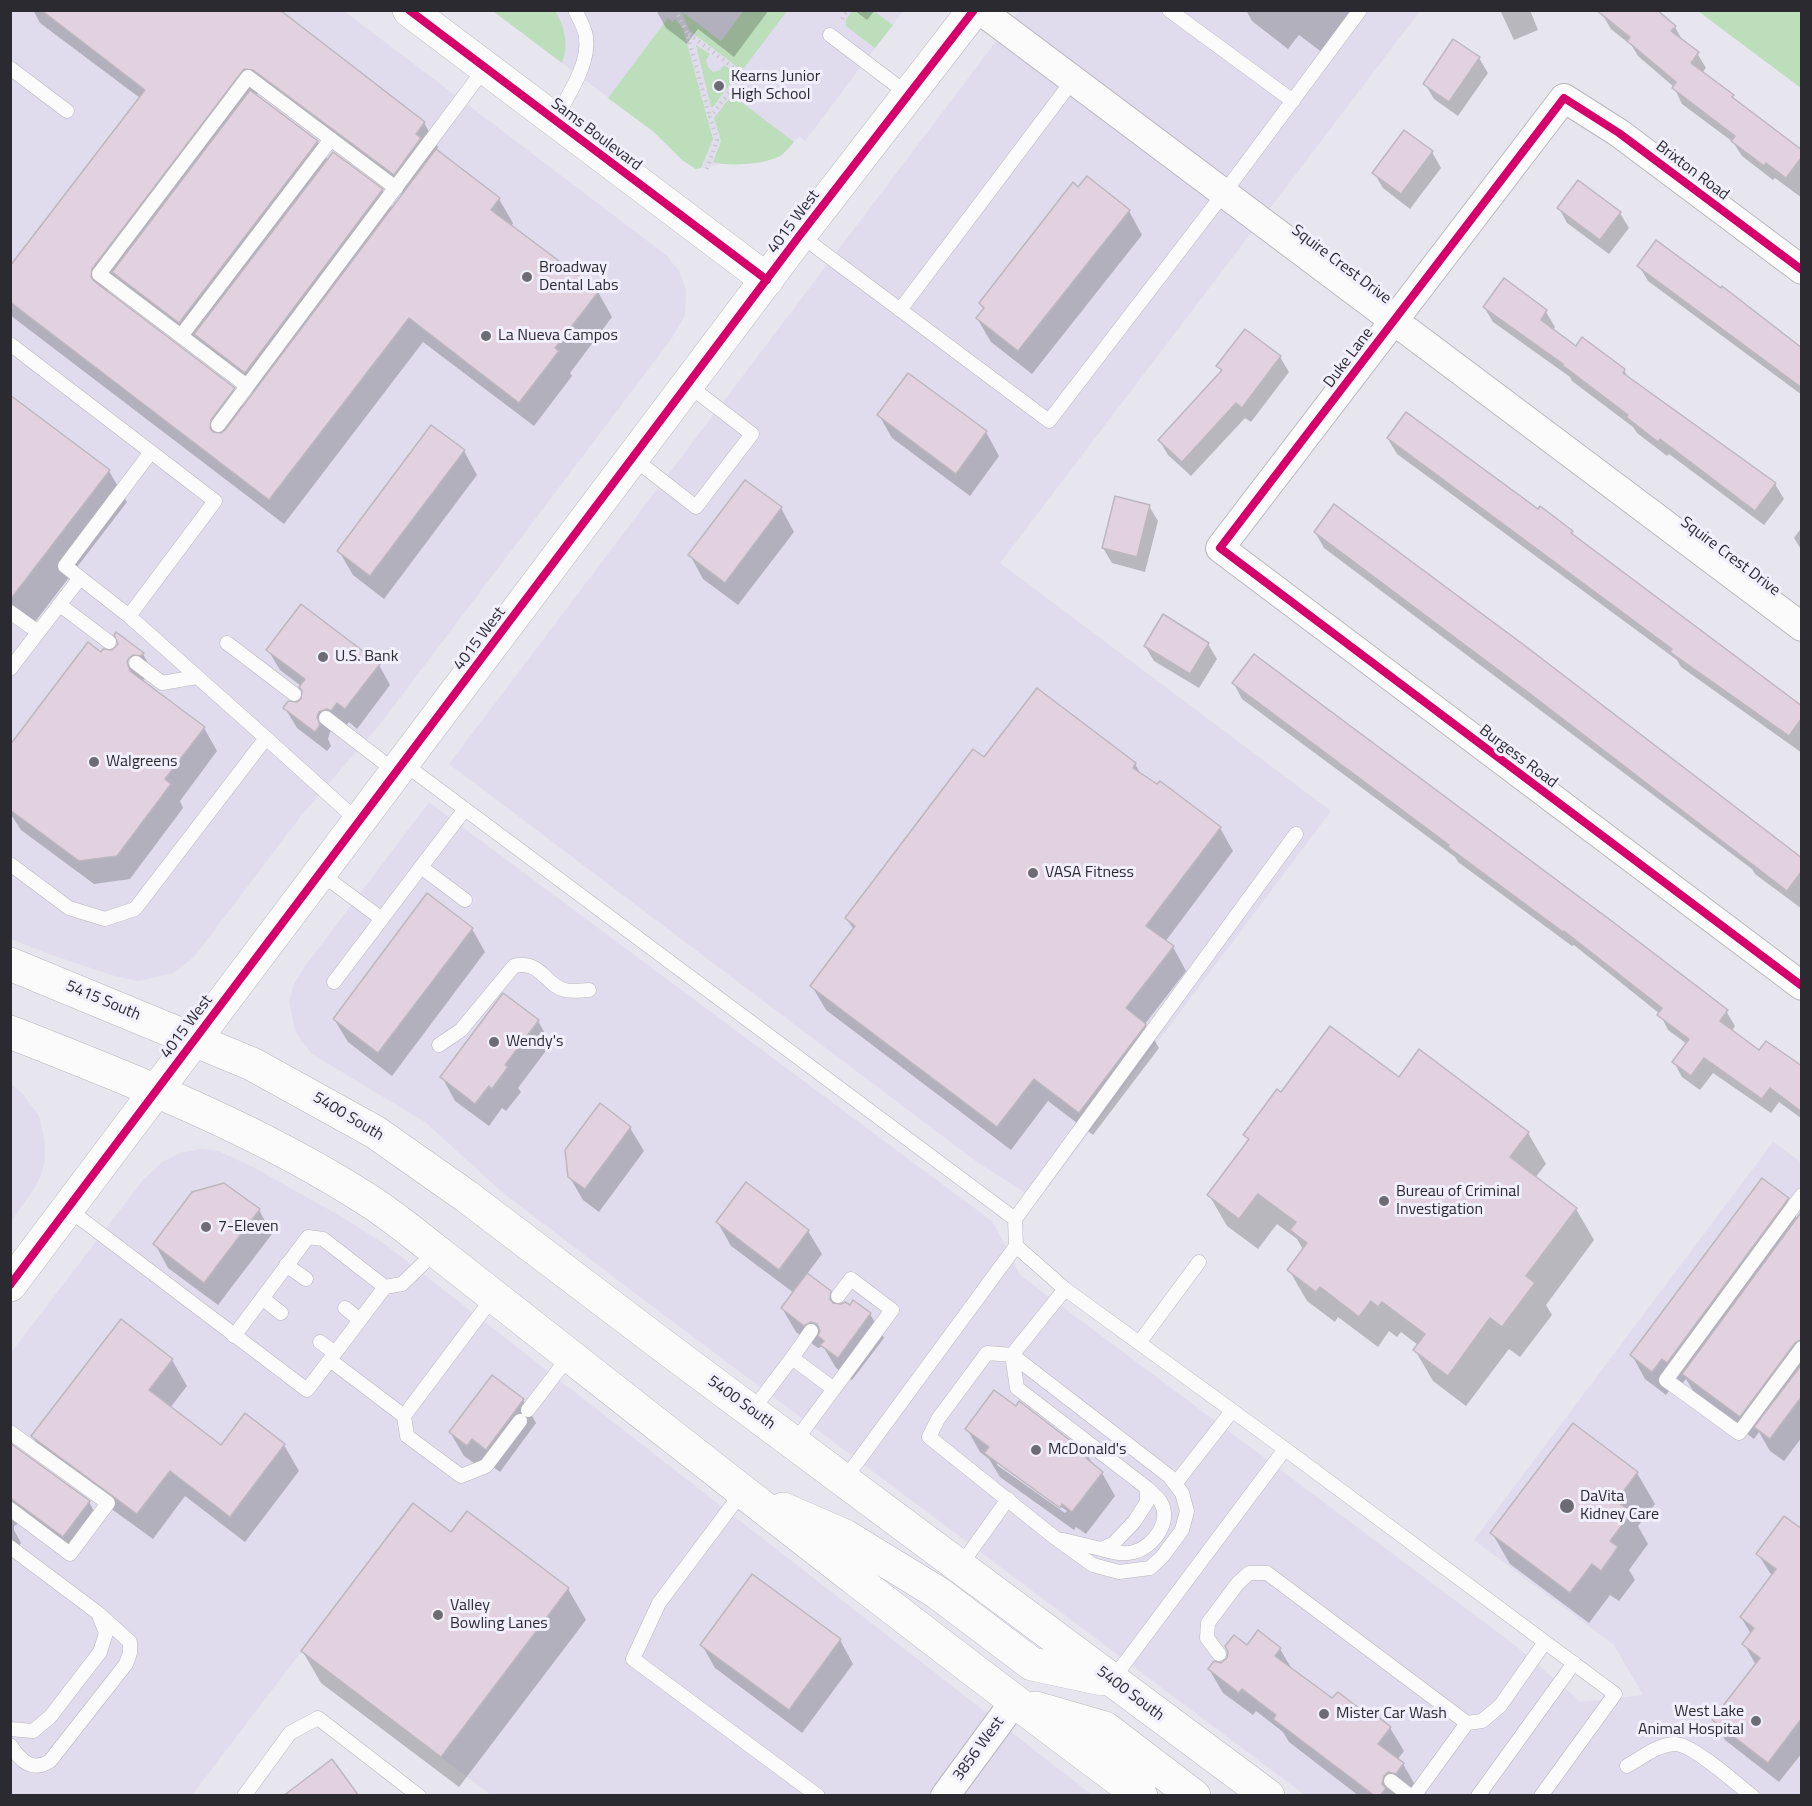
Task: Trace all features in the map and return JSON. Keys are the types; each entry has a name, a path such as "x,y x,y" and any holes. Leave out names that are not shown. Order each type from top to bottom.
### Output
{"main road":[{"name":"Sams Boulevard","path":"409,10 767,280"},
{"name":"4015 West","path":"10,1285 800,235 974,10"},
{"name":"5415 South","path":"10,963 195,1040"},
{"path":"10,1032 156,1090 212,1115 297,1158 375,1205 1014,1702 1141,1796"},
{"name":"5400 South","path":"195,1040 264,1070 375,1132 465,1196 1268,1796"},
{"path":"743,1491 845,1536 938,1593 1032,1664 1112,1681"},
{"path":"1014,1702 1105,1728 1194,1796"}],"street":[{"name":"Squire Crest Drive","path":"980,10 1802,627"},
{"name":"Brixton Road","path":"1564,98 1619,133 1802,270"},
{"name":"Duke Lane","path":"1220,548 1564,98"},
{"name":"Burgess Road","path":"1220,548 1802,986"},
{"name":"3856 West","path":"945,1796 1014,1702"}],"lane":[{"path":"555,120 582,68 586,52 586,37 575,10"},
{"path":"1169,10 1293,101"},
{"path":"800,235 1048,421 1224,193 1360,10"},
{"path":"830,35 909,95"},
{"path":"218,425 485,68"},
{"path":"10,69 67,111"},
{"path":"248,386 99,274 248,76 396,188"},
{"path":"900,310 1073,80"},
{"path":"181,336 331,139"},
{"path":"10,344 215,501 129,616"},
{"path":"633,458 696,507 752,434 688,385"},
{"path":"151,452 65,566 129,616 359,822"},
{"path":"10,669 80,578"},
{"path":"60,605 109,642"},
{"path":"10,612 38,632"},
{"path":"227,643 294,694"},
{"path":"136,663 162,683 197,676"},
{"path":"326,718 465,809 1015,1219"},
{"path":"10,864 69,908 105,919 135,909 266,738"},
{"path":"334,982 465,809"},
{"path":"843,1480 1016,1246 1015,1219 1296,834"},
{"path":"421,867 465,900"},
{"path":"320,873 382,919"},
{"path":"440,1045 462,1030 514,966 522,964 534,968 563,990 590,990"},
{"path":"1802,1195 1666,1380 1739,1432 1802,1348"},
{"path":"68,1209 307,1390 385,1287 402,1284 436,1251"},
{"path":"234,1336 308,1237 323,1239 385,1287"},
{"path":"1016,1246 1065,1289 1615,1694 1541,1796"},
{"path":"1139,1343 1198,1262"},
{"path":"286,1265 306,1279"},
{"path":"794,1443 892,1310 851,1279 838,1296"},
{"path":"1054,1537 1123,1554 1135,1552 1156,1539 1162,1526 1163,1512 1161,1502 1147,1488 1017,1389 1012,1355 1065,1289"},
{"path":"404,1416 494,1296"},
{"path":"262,1298 281,1313"},
{"path":"345,1308 360,1319"},
{"path":"752,1411 812,1331"},
{"path":"320,1342 333,1356 404,1416 407,1436 461,1476 486,1466 570,1355"},
{"path":"987,1353 1012,1355 1169,1476 1175,1484 1182,1493 1187,1511 1182,1530 1162,1557 1150,1568 1119,1572 1093,1565 1054,1537 929,1437 938,1419 987,1353"},
{"path":"792,1358 834,1389"},
{"path":"1175,1484 1232,1411"},
{"path":"10,1432 108,1503 70,1554 10,1509"},
{"path":"1112,1681 1285,1449"},
{"path":"1101,1549 1113,1544 1134,1522 1147,1502 1147,1488"},
{"path":"743,1491 659,1603 633,1659 818,1796"},
{"path":"960,1566 1008,1499"},
{"path":"10,1546 98,1613 130,1642 130,1653 126,1664 50,1761 44,1765 29,1765 19,1758 10,1745"},
{"path":"1219,1654 1207,1638 1208,1623 1238,1583 1249,1573 1267,1573 1467,1722 1482,1721 1500,1706 1545,1642"},
{"path":"10,1729 33,1731 50,1717 100,1652 106,1633 98,1613"},
{"path":"1478,1796 1574,1664"},
{"path":"244,1796 290,1733 318,1718 419,1796"},
{"path":"1391,1781 1412,1796 1467,1722"},
{"path":"1627,1766 1662,1746 1676,1743 1690,1748 1752,1796"}],"path":[{"path":"678,15 687,33 717,140 707,169"},
{"path":"687,33 743,75"},
{"path":"710,117 732,89"}],"shaded area":[{"path":"10,11 344,11 666,255 679,271 686,290 685,315 672,338 384,719 301,816 194,957 173,973 138,981 115,976 11,939"},
{"name":"Kearns Junior High School","path":"493,11 903,11 805,141 799,136 781,156 759,163 721,164 696,169 682,160 654,132"},
{"path":"1019,11 1420,11 1000,563 1331,811 1038,1201 977,1162 449,764"},
{"path":"429,802 993,1222 1020,1275 1516,1646 1581,1702 1643,1695 1614,1645 1474,1540 1773,1142 1802,1163 1801,1795 1305,1795 502,1192 425,1122 312,1054 295,1030 289,1001 294,984"},
{"path":"11,1084 23,1094 39,1116 45,1143 45,1160 34,1189 11,1221"},
{"path":"201,1149 218,1151 251,1166 342,1217 386,1245 1092,1795 491,1795 301,1652 192,1795 11,1795 10,1354 143,1180 162,1162 180,1153"}],"green space":[{"path":"744,10 787,11 744,68 740,69 690,31 682,12 721,41"},
{"path":"853,10 874,11 893,25 875,48 846,26 846,20"},
{"path":"493,11 555,11 565,36 562,63"},
{"path":"1698,11 1801,11 1801,88"},
{"path":"668,18 672,22 675,19 683,29 713,139 701,168 696,169 682,160 654,132 608,98"},
{"path":"696,45 710,54 706,60 713,72 720,70 724,65 737,75 713,107 711,107"},
{"path":"732,95 794,142 784,153 774,159 757,163 720,164 713,162 721,141 714,118"}],"building":[{"path":"41,10 280,10 425,122 416,134 421,138 394,175 253,70 244,69 92,269 91,277 94,281 235,388 211,420 210,428 213,432 221,433 225,430 436,149 500,198 491,210 599,291 555,348 559,351 519,403 409,318 269,500 10,302 10,266 145,90"},
{"path":"1596,10 1657,10 1676,26 1671,31 1699,52 1691,63 1802,150 1802,157 1786,178 1766,163 1764,166 1731,141 1735,136 1672,88 1676,82 1627,41 1630,37"},
{"path":"1453,39 1480,57 1449,102 1423,84"},
{"path":"250,90 318,141 179,323 112,272"},
{"path":"1404,130 1433,151 1401,194 1372,173"},
{"path":"333,152 383,189 245,373 194,334"},
{"path":"1087,176 1130,210 1018,351 976,318 984,308 979,303 1073,182 1078,187"},
{"path":"1578,180 1621,212 1600,240 1557,208"},
{"path":"1656,240 1721,288 1722,286 1802,348 1802,388 1637,266"},
{"path":"1504,278 1547,310 1541,320 1576,346 1582,337 1625,369 1623,373 1776,483 1755,511 1660,439 1658,442 1626,417 1628,415 1563,364 1483,307"},
{"path":"1245,329 1281,356 1242,408 1236,403 1182,462 1158,440 1222,370 1216,366"},
{"path":"908,373 987,431 956,474 877,415"},
{"path":"10,395 110,470 10,600"},
{"path":"1406,412 1538,509 1540,506 1573,531 1571,533 1802,706 1802,718 1789,736 1670,652 1672,649 1387,438"},
{"path":"431,425 465,450 370,576 337,551"},
{"path":"745,480 782,507 725,583 688,555"},
{"path":"1115,496 1150,505 1137,557 1102,548"},
{"path":"1334,504 1524,645 1802,858 1802,871 1787,891 1314,532"},
{"name":"U.S. Bank","path":"301,604 380,664 345,709 337,703 331,711 327,709 319,712 317,717 320,725 315,732 283,708 288,701 297,702 301,699 302,691 299,687 305,679 266,650"},
{"path":"1163,614 1209,643 1190,674 1144,646"},
{"name":"Walgreens","path":"116,632 144,653 141,656 133,655 129,658 127,662 130,671 205,727 165,779 171,784 117,856 79,861 10,810 10,745 88,642 101,652 103,649 112,650 118,644 114,635"},
{"path":"1254,654 1728,1010 1720,1021 1759,1050 1766,1041 1802,1066 1802,1112 1770,1088 1762,1099 1704,1058 1691,1076 1672,1062 1689,1039 1657,1015 1662,1008 1564,931 1448,847 1449,845 1232,683"},
{"name":"VASA Fitness","path":"1037,688 1136,763 1133,768 1157,784 1160,781 1221,827 1146,926 1174,946 1126,1008 1146,1024 1145,1026 1079,1113 1034,1079 997,1127 810,986 855,926 845,918 973,749 984,757"},
{"path":"427,893 473,928 378,1053 333,1019"},
{"name":"Wendy's","path":"503,993 539,1020 505,1065 508,1067 492,1089 489,1086 475,1104 440,1077"},
{"name":"Bureau of Criminal Investigation","path":"1330,1026 1399,1077 1419,1049 1529,1132 1510,1157 1577,1208 1526,1276 1535,1283 1502,1327 1490,1318 1448,1376 1413,1350 1425,1334 1382,1302 1378,1307 1371,1301 1359,1317 1320,1287 1316,1292 1287,1270 1307,1243 1290,1230 1296,1222 1258,1194 1239,1219 1207,1195 1249,1139 1243,1135 1277,1089 1281,1092"},
{"path":"600,1103 631,1127 585,1189 568,1177 565,1150"},
{"path":"1762,1178 1789,1198 1667,1363 1662,1359 1652,1372 1630,1355"},
{"path":"746,1182 809,1230 779,1270 716,1222"},
{"name":"7-Eleven","path":"224,1183 260,1209 204,1283 153,1244 192,1192"},
{"path":"1802,1211 1802,1339 1795,1343 1740,1417 1682,1374"},
{"path":"807,1273 831,1291 830,1299 833,1303 845,1302 850,1305 853,1300 871,1313 838,1358 820,1345 824,1341 818,1336 820,1331 817,1324 811,1322 804,1326 781,1308"},
{"path":"121,1319 173,1359 149,1390 221,1445 245,1413 285,1444 230,1517 170,1471 137,1514 31,1436"},
{"path":"1802,1364 1802,1396 1770,1439 1754,1427"},
{"path":"492,1375 524,1399 486,1450 472,1439 467,1446 449,1432"},
{"name":"McDonald's","path":"994,1390 1016,1406 1019,1401 1089,1455 1086,1458 1103,1472 1072,1512 1062,1504 1060,1508 984,1453 989,1447 965,1429"},
{"name":"DaVita Kidney Care","path":"1573,1423 1638,1472 1616,1501 1632,1512 1610,1541 1618,1547 1601,1571 1592,1564 1570,1593 1490,1533"},
{"path":"10,1443 90,1501 63,1537 10,1498"},
{"name":"Valley Bowling Lanes","path":"413,1503 451,1532 467,1511 569,1588 441,1757 301,1651"},
{"path":"1784,1516 1802,1529 1802,1718 1768,1763 1712,1720 1760,1658 1742,1644 1754,1628 1740,1617 1776,1569 1756,1554"},
{"path":"752,1574 841,1639 789,1710 700,1645"},
{"name":"Mister Car Wash","path":"1258,1630 1281,1648 1275,1656 1332,1698 1338,1692 1365,1713 1368,1709 1391,1727 1378,1744 1404,1763 1396,1774 1388,1772 1384,1776 1382,1784 1386,1788 1380,1796 1375,1796 1273,1719 1276,1715 1242,1689 1239,1693 1208,1669 1214,1661 1221,1663 1227,1658 1228,1652 1225,1646 1234,1635 1247,1645"},
{"path":"332,1759 359,1796 283,1796"}],"cycle path":[{"path":"409,10 767,280"},
{"path":"10,1285 800,235 974,10"},
{"path":"1802,270 1619,133 1564,98 1220,548 1802,986"}],"place":[{"name":"Kearns Junior High School","path":"719,86"},
{"name":"Broadway Dental Labs","path":"527,277"},
{"name":"La Nueva Campos","path":"486,336"},
{"name":"U.S. Bank","path":"323,657"},
{"name":"Walgreens","path":"94,762"},
{"name":"VASA Fitness","path":"1033,873"},
{"name":"Wendy's","path":"494,1042"},
{"name":"Bureau of Criminal Investigation","path":"1384,1201"},
{"name":"7-Eleven","path":"206,1227"},
{"name":"McDonald's","path":"1036,1450"},
{"name":"DaVita Kidney Care","path":"1567,1506"},
{"name":"Valley Bowling Lanes","path":"438,1615"},
{"name":"Mister Car Wash","path":"1324,1714"},
{"name":"West Lake Animal Hospital","path":"1756,1721"}]}
